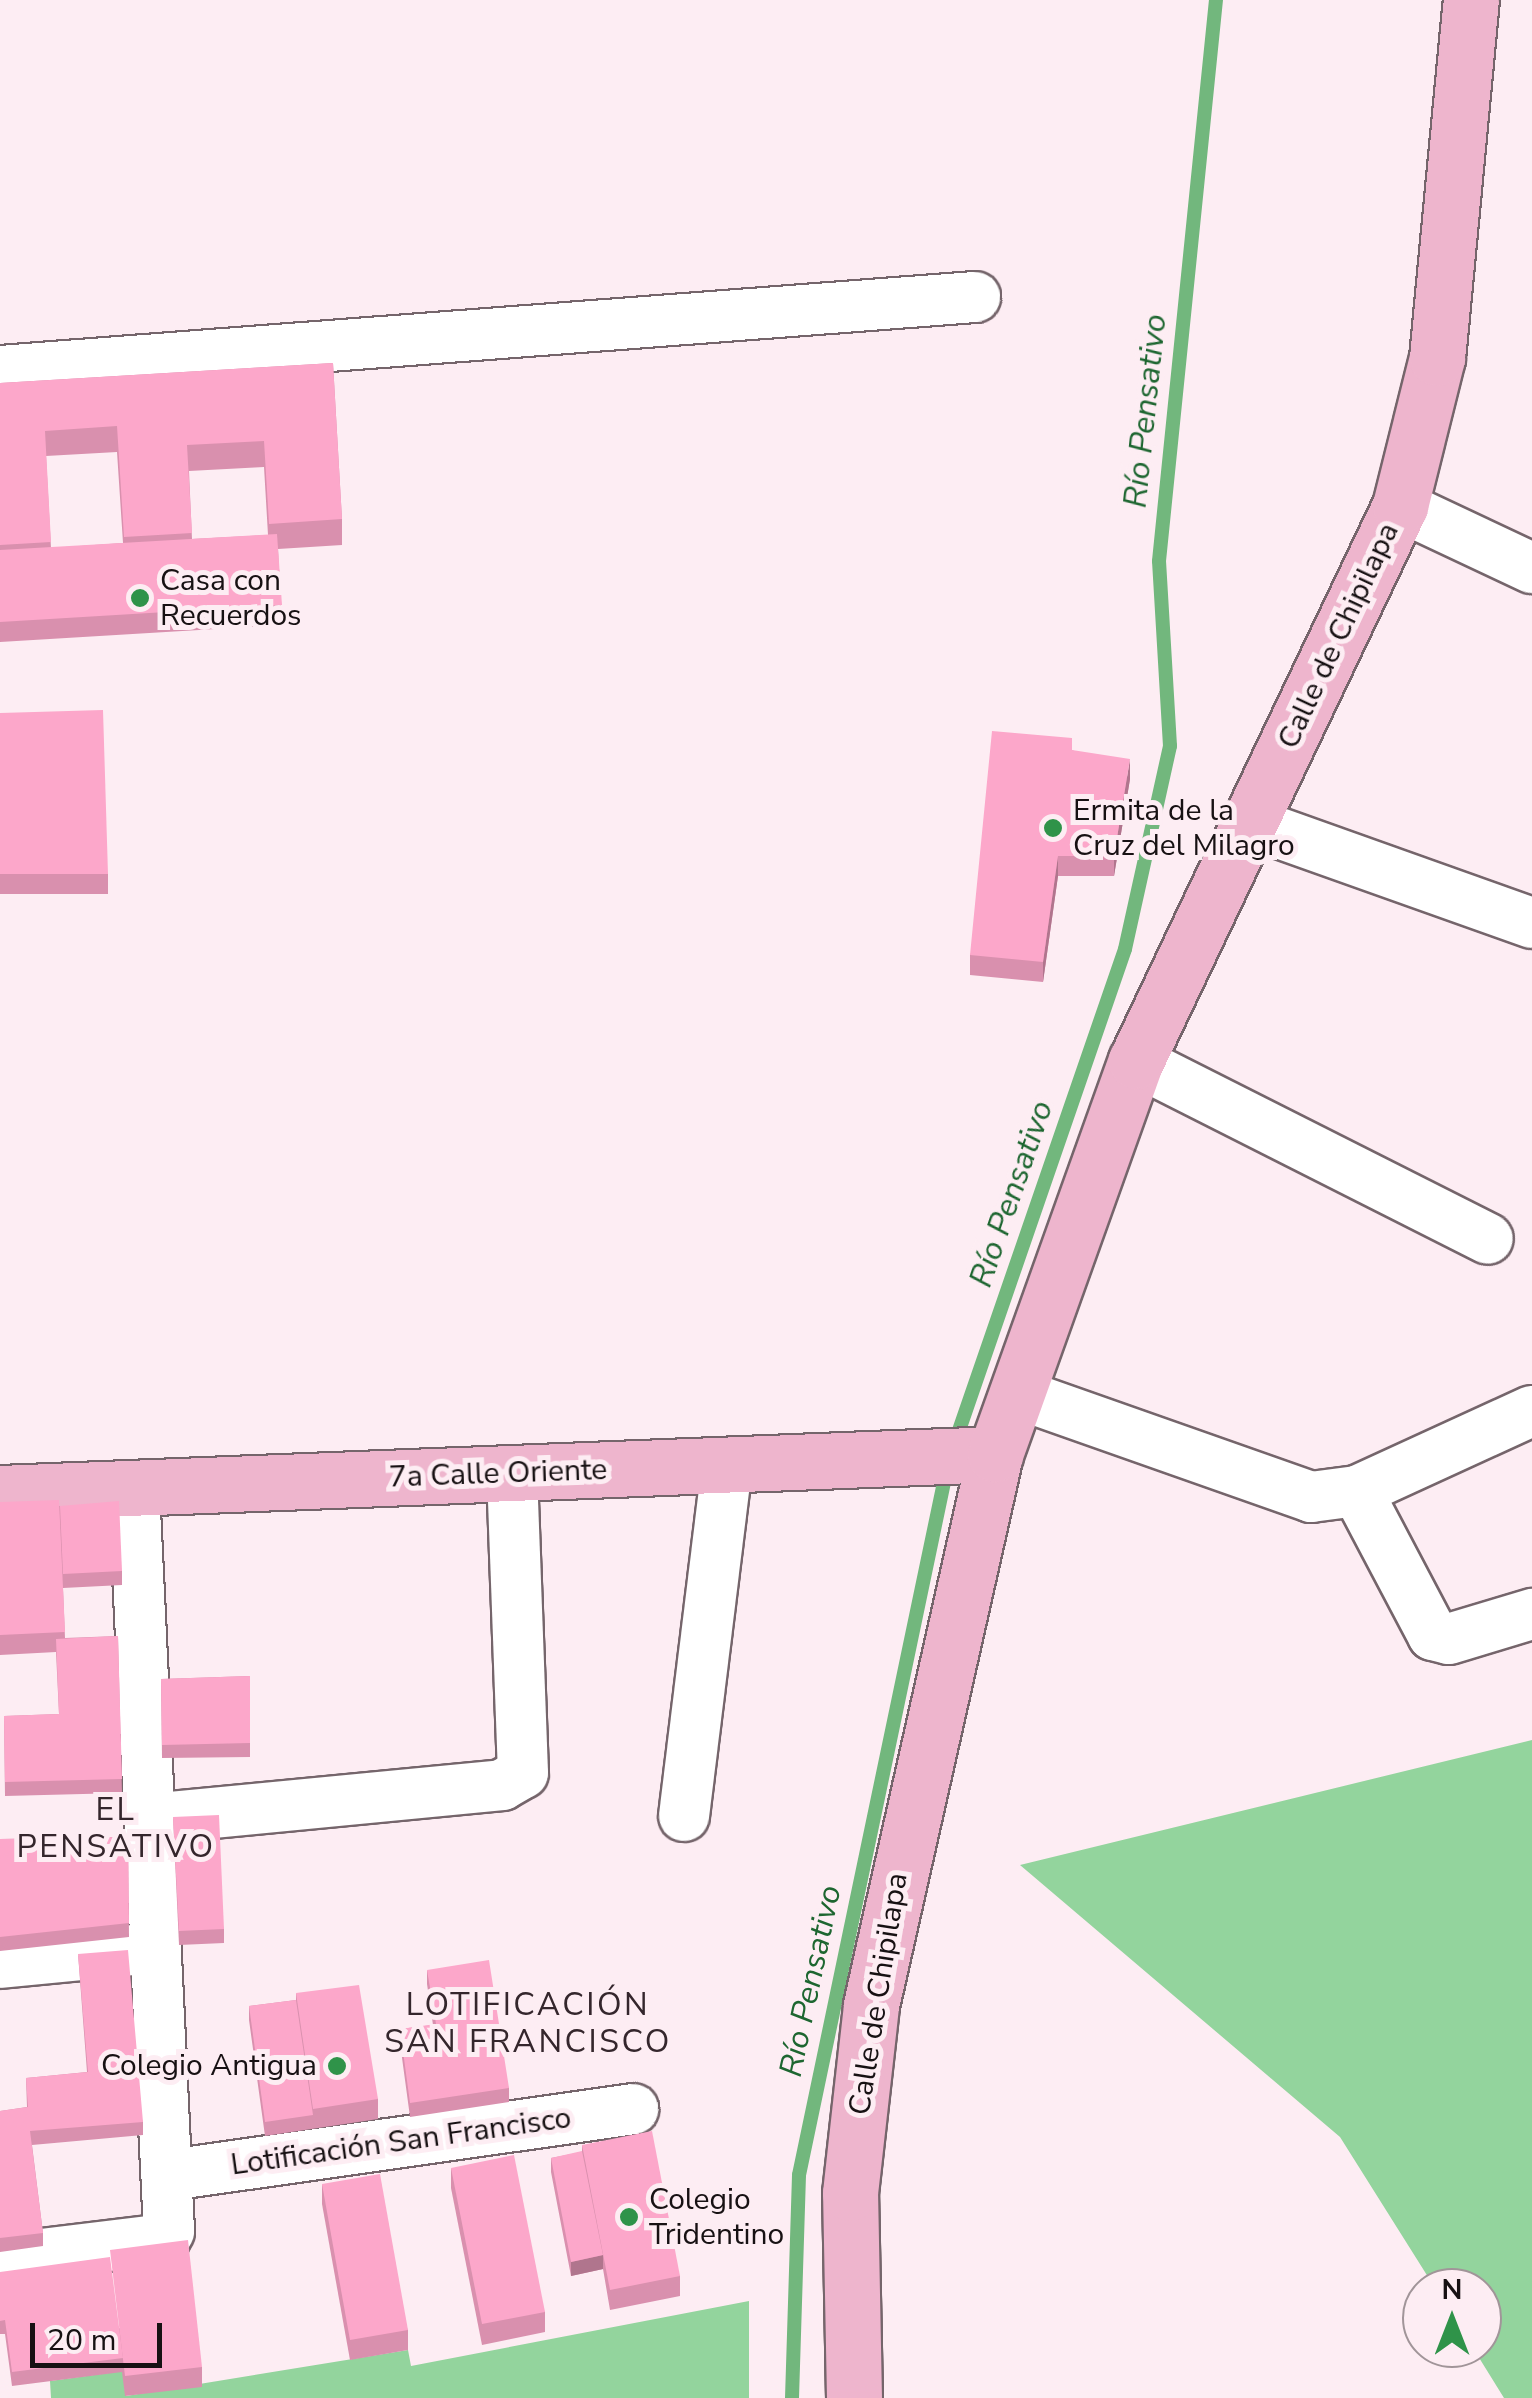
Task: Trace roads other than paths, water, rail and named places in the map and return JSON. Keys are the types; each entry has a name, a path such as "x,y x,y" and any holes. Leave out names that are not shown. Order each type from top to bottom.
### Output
{"main road":[{"name":"Calle de Chipilapa","path":"854,2398 850,2194 871,2005 962,1596 979,1454 992,1388 1024,1370 1136,1061 1400,506 1436,358 1471,0"},
{"name":"7a Calle Oriente","path":"0,1493 979,1454"}],"street":[{"path":"0,371 975,298"},
{"path":"1400,506 1532,568"},
{"path":"1250,823 1532,922"},
{"path":"1136,1061 1488,1238"},
{"path":"1024,1370 1290,1493 1357,1491 1532,1411"},
{"path":"684,1816 727,1464"},
{"path":"150,1819 502,1785 524,1773 512,1473"},
{"path":"0,2259 165,2239 170,2174 134,1488"},
{"path":"1357,1491 1433,1635 1449,1640 1532,1614"},
{"path":"0,1963 158,1948"},
{"name":"Lotificación San Francisco","path":"170,2174 633,2108"}],"waterway":[{"name":"Río Pensativo","path":"955,1442 1125,949 1170,746 1159,561 1216,0"},
{"name":"Río Pensativo","path":"792,2398 799,2175 947,1468"}],"place":[{"name":"Casa con Recuerdos","path":"140,598"},
{"name":"Ermita de la Cruz del Milagro","path":"1053,828"},
{"name":"Colegio Antigua","path":"337,2066"},
{"name":"Colegio Tridentino","path":"629,2217"}],"district":[{"name":"EL PENSATIVO","path":"116,1830"},
{"name":"LOTIFICACIÓN SAN FRANCISCO","path":"528,2024"}]}
